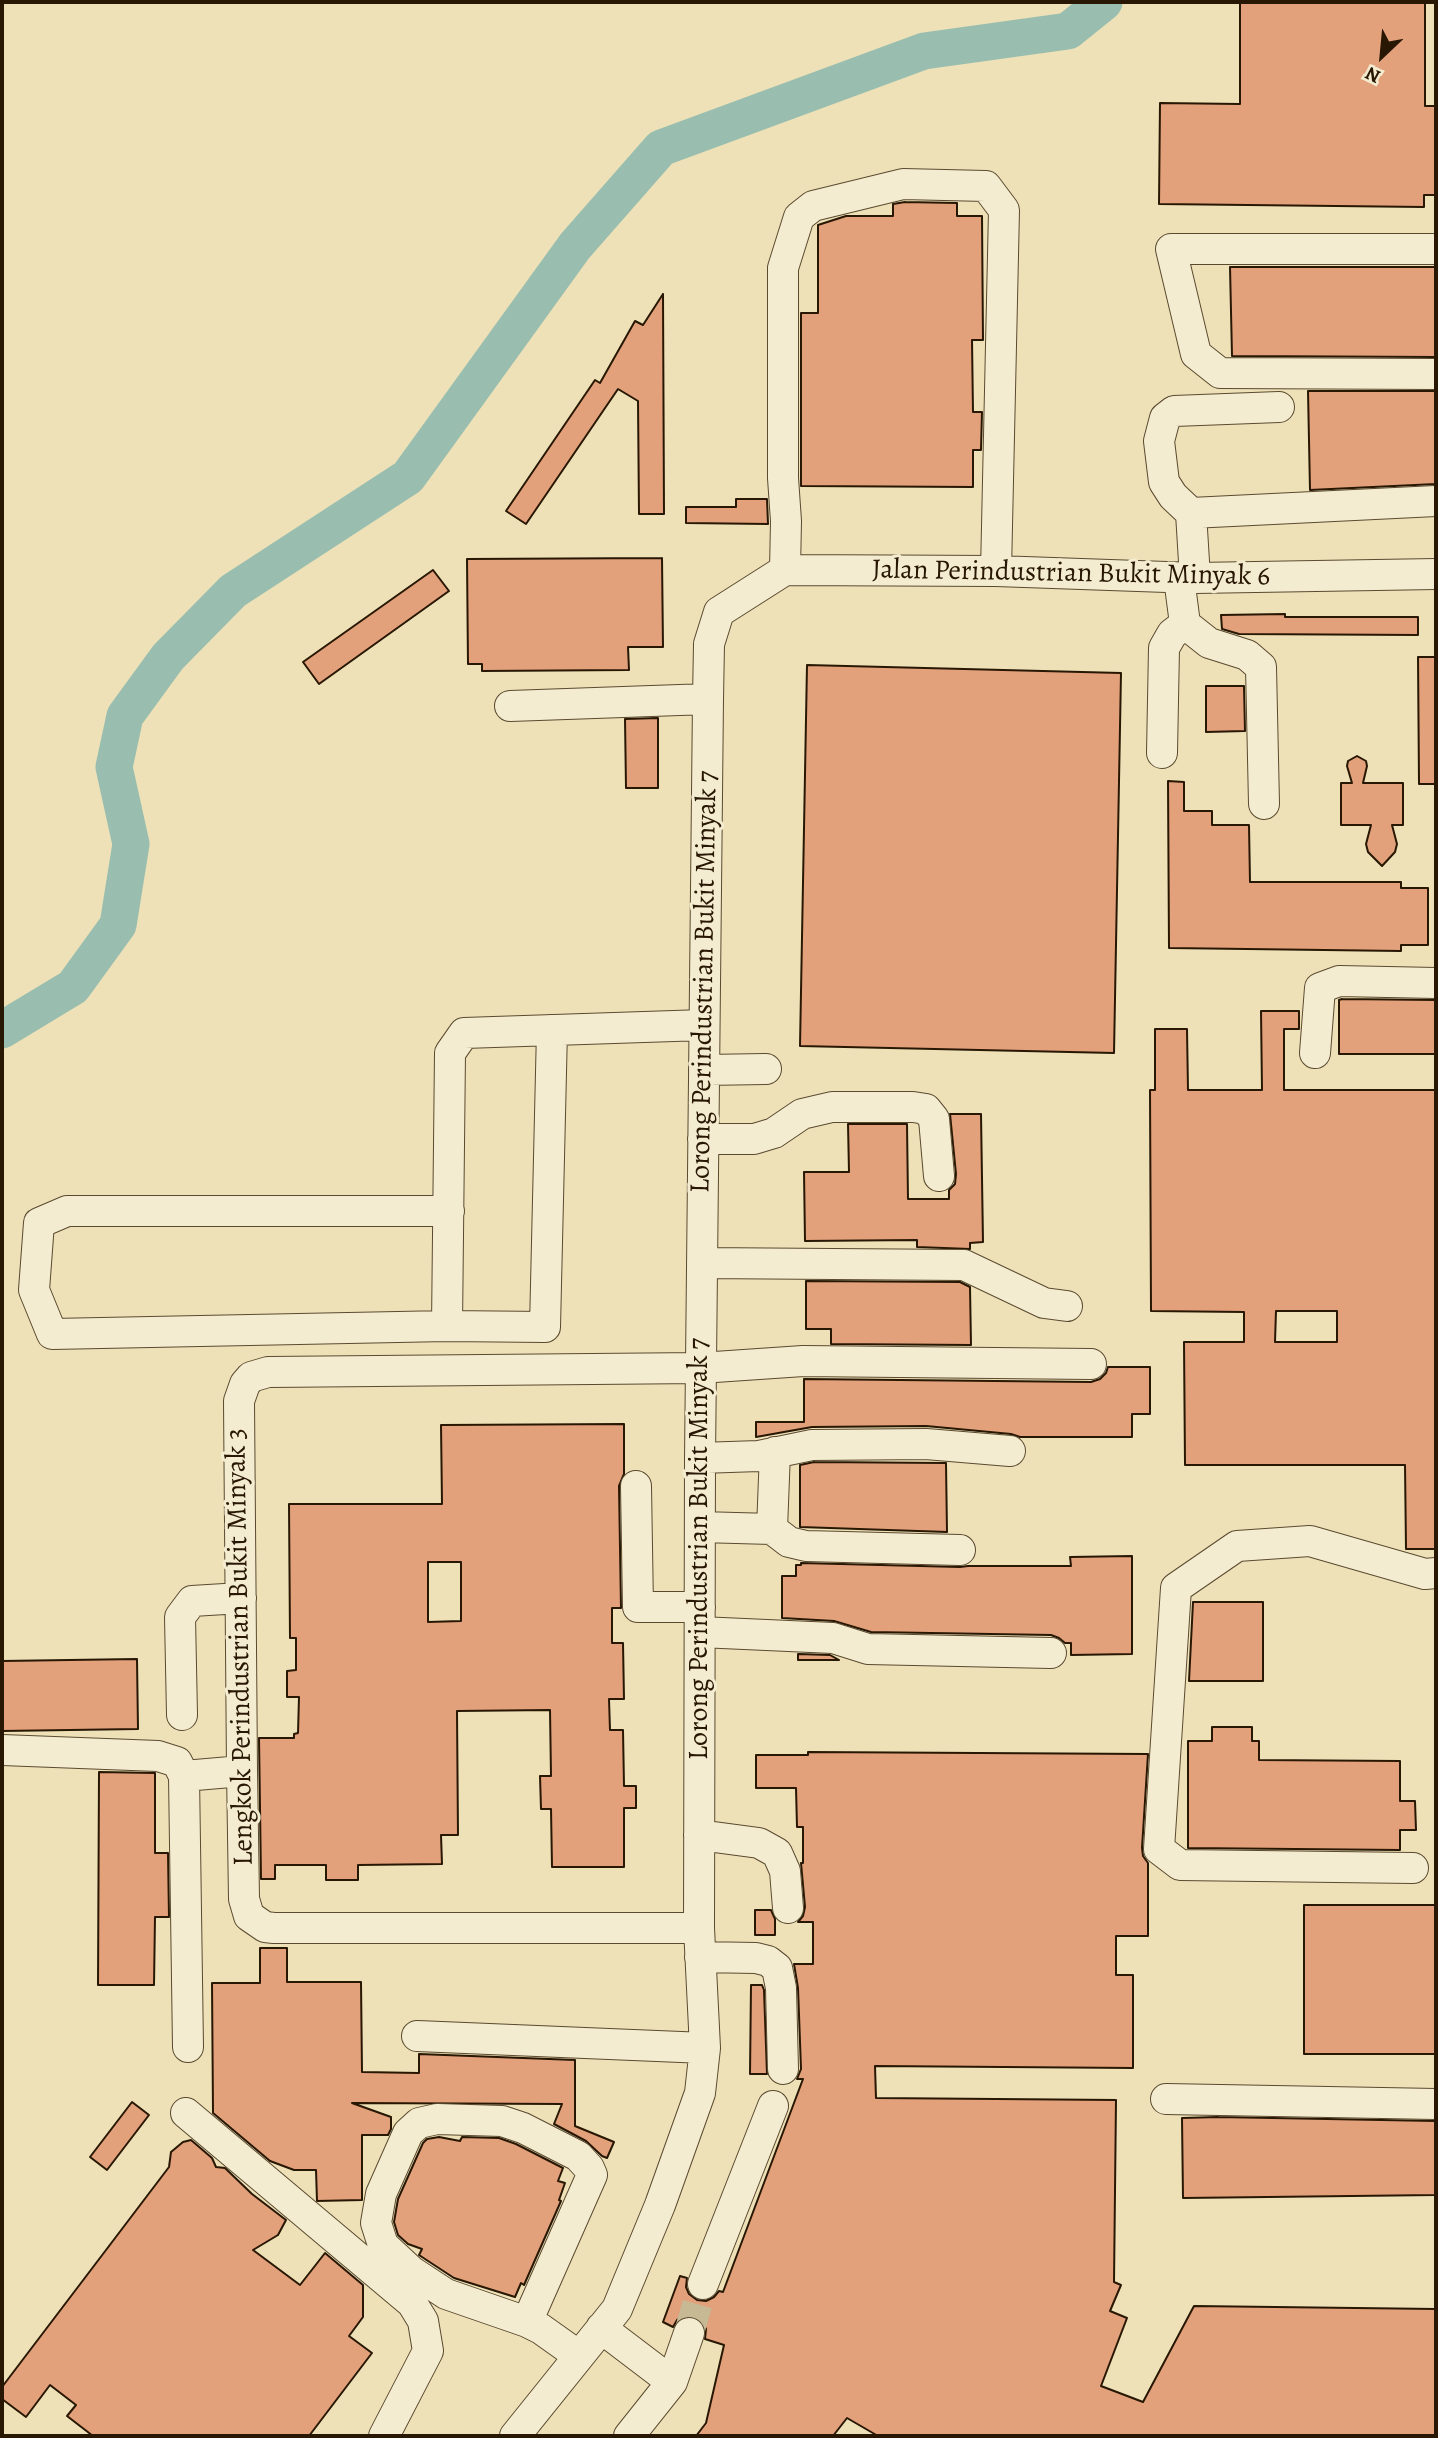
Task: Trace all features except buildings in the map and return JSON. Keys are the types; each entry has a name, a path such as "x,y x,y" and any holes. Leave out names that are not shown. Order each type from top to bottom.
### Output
{"street":[{"path":"785,570 783,268 799,217 813,206 903,184 986,186 1004,210 996,571"},
{"path":"1436,249 1171,249 1196,354 1220,373 1436,374"},
{"path":"1279,407 1174,411 1164,418 1159,441 1164,482 1173,496 1191,513 1436,501"},
{"path":"1162,753 1164,648 1172,634 1185,624 1191,513"},
{"name":"Jalan Perindustrian Bukit Minyak 6","path":"785,570 996,571 1187,578 1436,574"},
{"name":"Lorong Perindustrian Bukit Minyak 7","path":"515,2436 617,2309 660,2205 700,2093 705,2048 699,1943 700,1367 709,644 719,612 785,570"},
{"path":"1185,624 1209,643 1247,655 1261,667 1264,804"},
{"path":"510,706 708,699"},
{"path":"1315,1054 1320,988 1339,981 1436,983"},
{"path":"447,1326 450,1053 464,1033 705,1026"},
{"path":"449,1211 67,1211 39,1223 34,1290 52,1334 447,1326 545,1327 552,1030"},
{"path":"704,1070 766,1069"},
{"path":"703,1139 754,1139 774,1133 802,1114 832,1107 926,1109 934,1119 939,1176"},
{"path":"702,1263 964,1265 1044,1303 1067,1306"},
{"path":"700,1367 803,1361 1091,1364"},
{"name":"Lengkok Perindustrian Bukit Minyak 3","path":"700,1367 268,1372 251,1377 240,1392 239,1401 244,1899 250,1916 265,1927 699,1943 768,1961 777,1968 781,1988 783,2069"},
{"path":"700,1458 759,1456 811,1445 926,1444 1010,1451"},
{"path":"772,1529 775,1452"},
{"path":"636,1486 638,1607 700,1620 833,1639 868,1649 1051,1653"},
{"path":"700,1527 772,1529 789,1542 806,1546 960,1550"},
{"path":"1413,1868 1180,1866 1159,1849 1176,1588 1237,1546 1310,1541 1424,1574 1436,1573"},
{"path":"182,1715 180,1617 192,1601 241,1598"},
{"path":"2,1750 158,1756 177,1762 184,1776 188,2047"},
{"path":"184,1776 242,1771"},
{"path":"699,1835 759,1843 777,1853 785,1871 788,1908"},
{"path":"418,2036 705,2048"},
{"path":"1166,2099 1436,2104"},
{"path":"703,2284 773,2106"},
{"path":"186,2113 412,2303 423,2321 428,2351 384,2436"},
{"path":"527,2322 592,2175 589,2168 578,2156 523,2128 502,2121 437,2119 419,2123 408,2133 382,2194 376,2223 383,2245 411,2271 446,2294 527,2322 579,2357"},
{"path":"601,2328 672,2382"},
{"path":"629,2436 672,2382 689,2333"}],"waterway":[{"path":"2,1030 73,987 118,925 131,844 114,767 125,716 168,657 233,591 408,477 575,246 661,148 924,51 1068,31 1104,2"}],"tunnel":[{"path":"689,2333 703,2284"}]}
